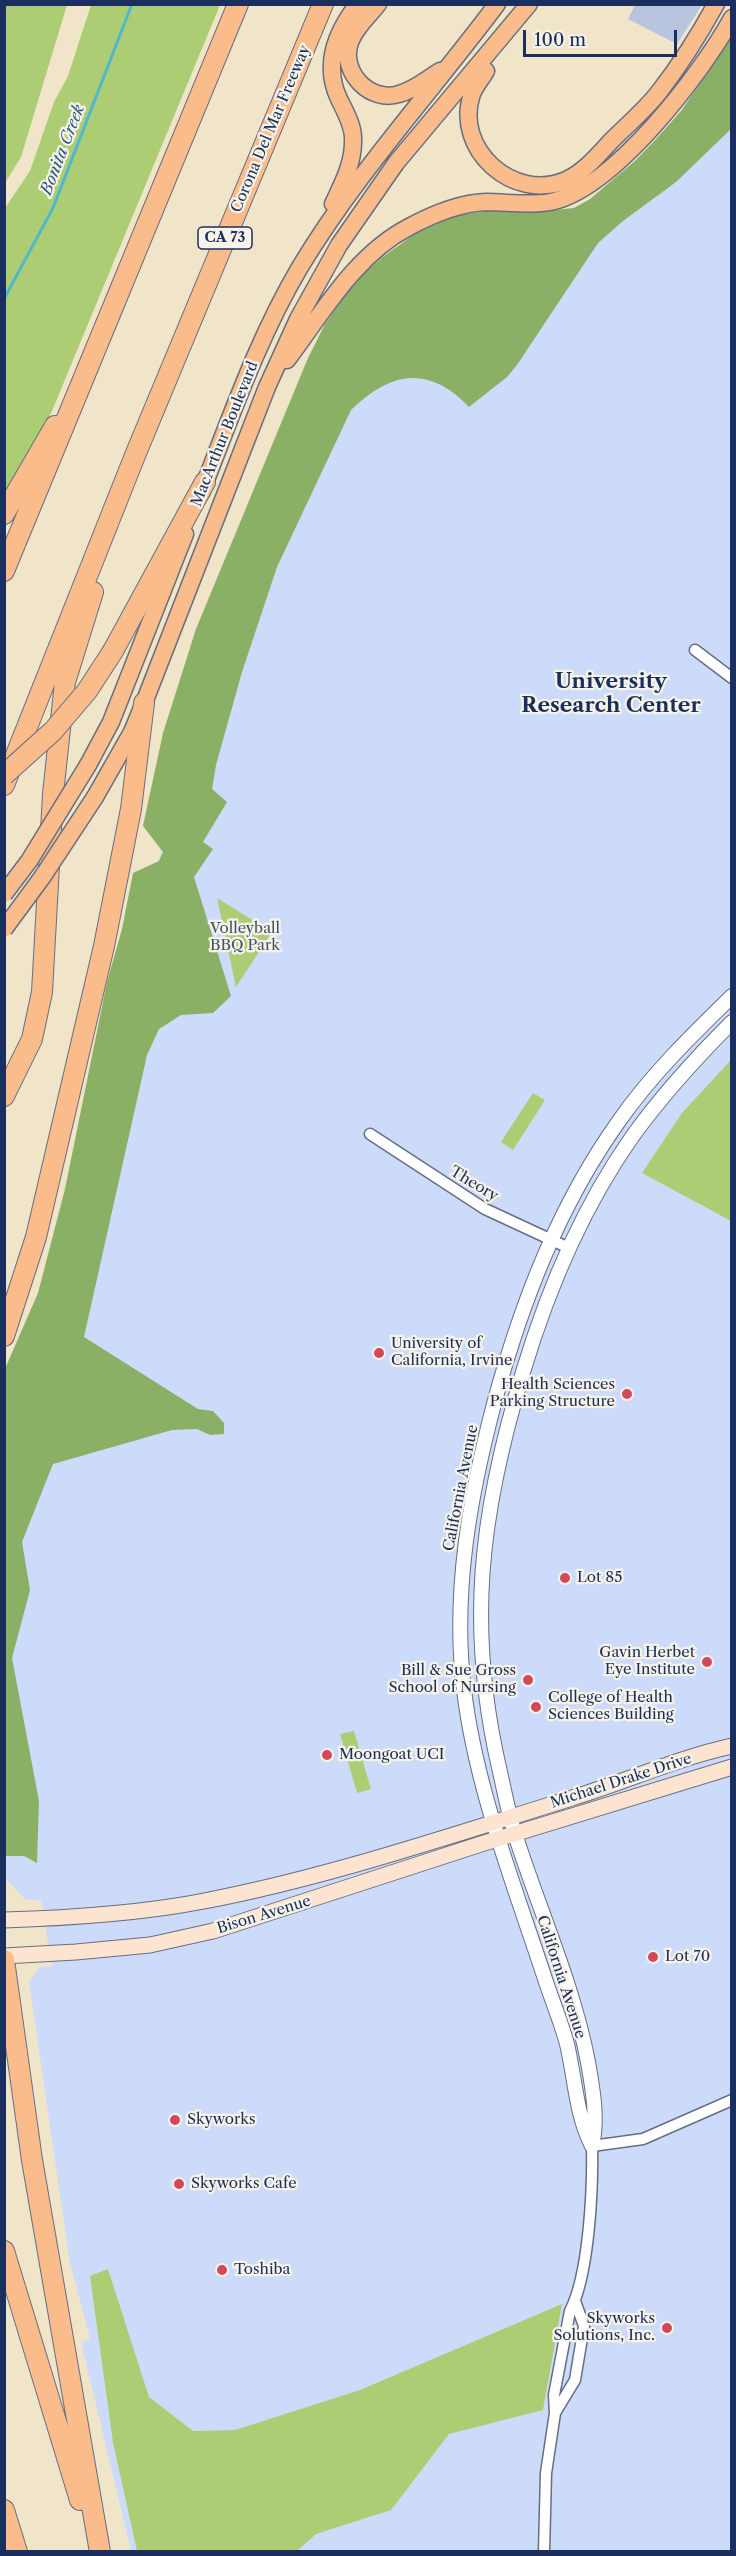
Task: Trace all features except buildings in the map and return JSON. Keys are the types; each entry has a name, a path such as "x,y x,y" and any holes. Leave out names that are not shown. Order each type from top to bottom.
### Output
{"highway":[{"path":"4,572 238,4"},
{"name":"Corona Del Mar Freeway","path":"136,453 323,4"},
{"path":"4,514 86,375"},
{"path":"4,1096 32,1039 42,992 53,794 65,682 136,453"},
{"name":"CA 73","path":"4,785 136,453"},
{"path":"4,775 53,731 87,690 113,651 205,482"},
{"path":"4,1336 36,1238 104,946 130,809 144,703"},
{"path":"4,1958 32,2160 98,2552"},
{"path":"4,2251 98,2552"},
{"path":"4,2510 17,2552"},
{"path":"4,2523 17,2552"}],"main road":[{"path":"317,240 352,163 353,136 333,80 332,60 336,38 346,19 358,4"},
{"path":"378,4 360,26 350,44 348,56 353,75 365,88 382,95 398,95 453,63"},
{"name":"MacArthur Boulevard","path":"4,894 29,861 88,765 111,722 205,482 273,318 317,240 350,193 498,4"},
{"name":"MacArthur Boulevard","path":"144,703 267,387 298,319 339,244 396,163 482,68 529,4"},
{"path":"482,68 472,94 469,118 473,139 483,159 501,173 523,183 543,186 567,179 589,164 658,93 701,31 716,4"},
{"path":"267,387 351,273 407,227 446,209 485,202 550,202 573,195 602,176 671,107 720,40 732,18"},
{"path":"4,929 43,876 95,797 132,732 144,703"},
{"name":"Michael Drake Drive","path":"510,1817 599,1790 663,1766 732,1746"},
{"name":"Michael Drake Drive","path":"515,1836 732,1767"},
{"name":"Bison Avenue","path":"4,1920 138,1911 198,1902 308,1877 510,1817"},
{"name":"Bison Avenue","path":"4,1958 150,1945 213,1931 499,1839 515,1836"}],"street":[{"path":"695,650 732,678"},
{"name":"California Avenue","path":"592,2146 583,2128 566,2042 493,1822 465,1692 460,1645 466,1532 478,1466 504,1369 523,1308 551,1240 599,1151 619,1121 663,1066 732,996"},
{"name":"California Avenue","path":"544,2552 544,2493 555,2413 554,2395 570,2311 575,2301 590,2211 592,2146 596,2130 592,2087 580,2022 515,1836 491,1735 483,1677 480,1624 484,1544 494,1479 510,1413 541,1315 568,1248 594,1197 632,1137 682,1073 732,1022"},
{"name":"Theory","path":"370,1134 485,1209 568,1248"},
{"path":"592,2146 643,2139 732,2100"},
{"name":"California Avenue","path":"555,2413 575,2380 584,2326 575,2301"}],"shaded area":[{"path":"635,4 702,5 677,44 628,19"},
{"name":"University of California, Irvine","path":"731,44 731,2551 131,2551 81,2342 90,2338 70,2263 29,1982 40,1967 52,1966 41,1901 25,1899 6,1879 5,1871 4,1418 157,865 288,427 573,211 590,201 658,141"}],"green space":[{"path":"5,4 67,5 21,157 5,183"},
{"path":"91,5 220,5 52,411 5,504 5,208 30,171 54,102 68,76"},
{"path":"731,38 731,129 676,182 623,221 598,243 517,365 507,377 469,407 454,393 439,384 425,379 410,378 381,387 351,410 277,567 242,672 216,765 212,789 227,802 203,842 213,849 194,877 231,996 213,1013 181,1015 159,1029 147,1055 84,1337 198,1409 213,1411 224,1423 224,1434 210,1435 197,1429 172,1430 53,1464 22,1542 30,1590 12,1658 39,1801 37,1863 24,1856 5,1856 4,1371 38,1293 65,1189 107,982 122,929 133,873 159,861 163,852 143,826 163,733 196,629 308,358 325,324 363,274 415,234 454,216 492,210 574,208 590,199 636,160 681,111"},
{"name":"Volleyball BBQ Park","path":"217,898 272,932 236,987"},
{"path":"731,1060 731,1221 642,1173 682,1113"},
{"path":"533,1093 545,1100 513,1150 501,1142"},
{"path":"354,1731 371,1789 357,1793 340,1734"},
{"path":"108,2269 149,2397 193,2431 235,2430 360,2390 562,2304 543,2410 449,2434 391,2510 316,2534 297,2551 137,2551 113,2443 90,2276"}],"waterway":[{"name":"Bonita Creek","path":"4,299 53,208 132,4"}],"place":[{"name":"University of California, Irvine","path":"379,1353"},
{"name":"Health Sciences Parking Structure","path":"627,1394"},
{"name":"Lot 85","path":"565,1578"},
{"name":"Gavin Herbet Eye Institute","path":"707,1662"},
{"name":"Bill & Sue Gross School of Nursing","path":"528,1680"},
{"name":"College of Health Sciences Building","path":"536,1707"},
{"name":"Moongoat UCI","path":"327,1755"},
{"name":"Lot 70","path":"653,1957"},
{"name":"Skyworks","path":"175,2120"},
{"name":"Skyworks Cafe","path":"179,2184"},
{"name":"Toshiba","path":"222,2270"},
{"name":"Skyworks Solutions, Inc.","path":"667,2328"}],"district":[{"name":"University Research Center","path":"611,694"}]}
